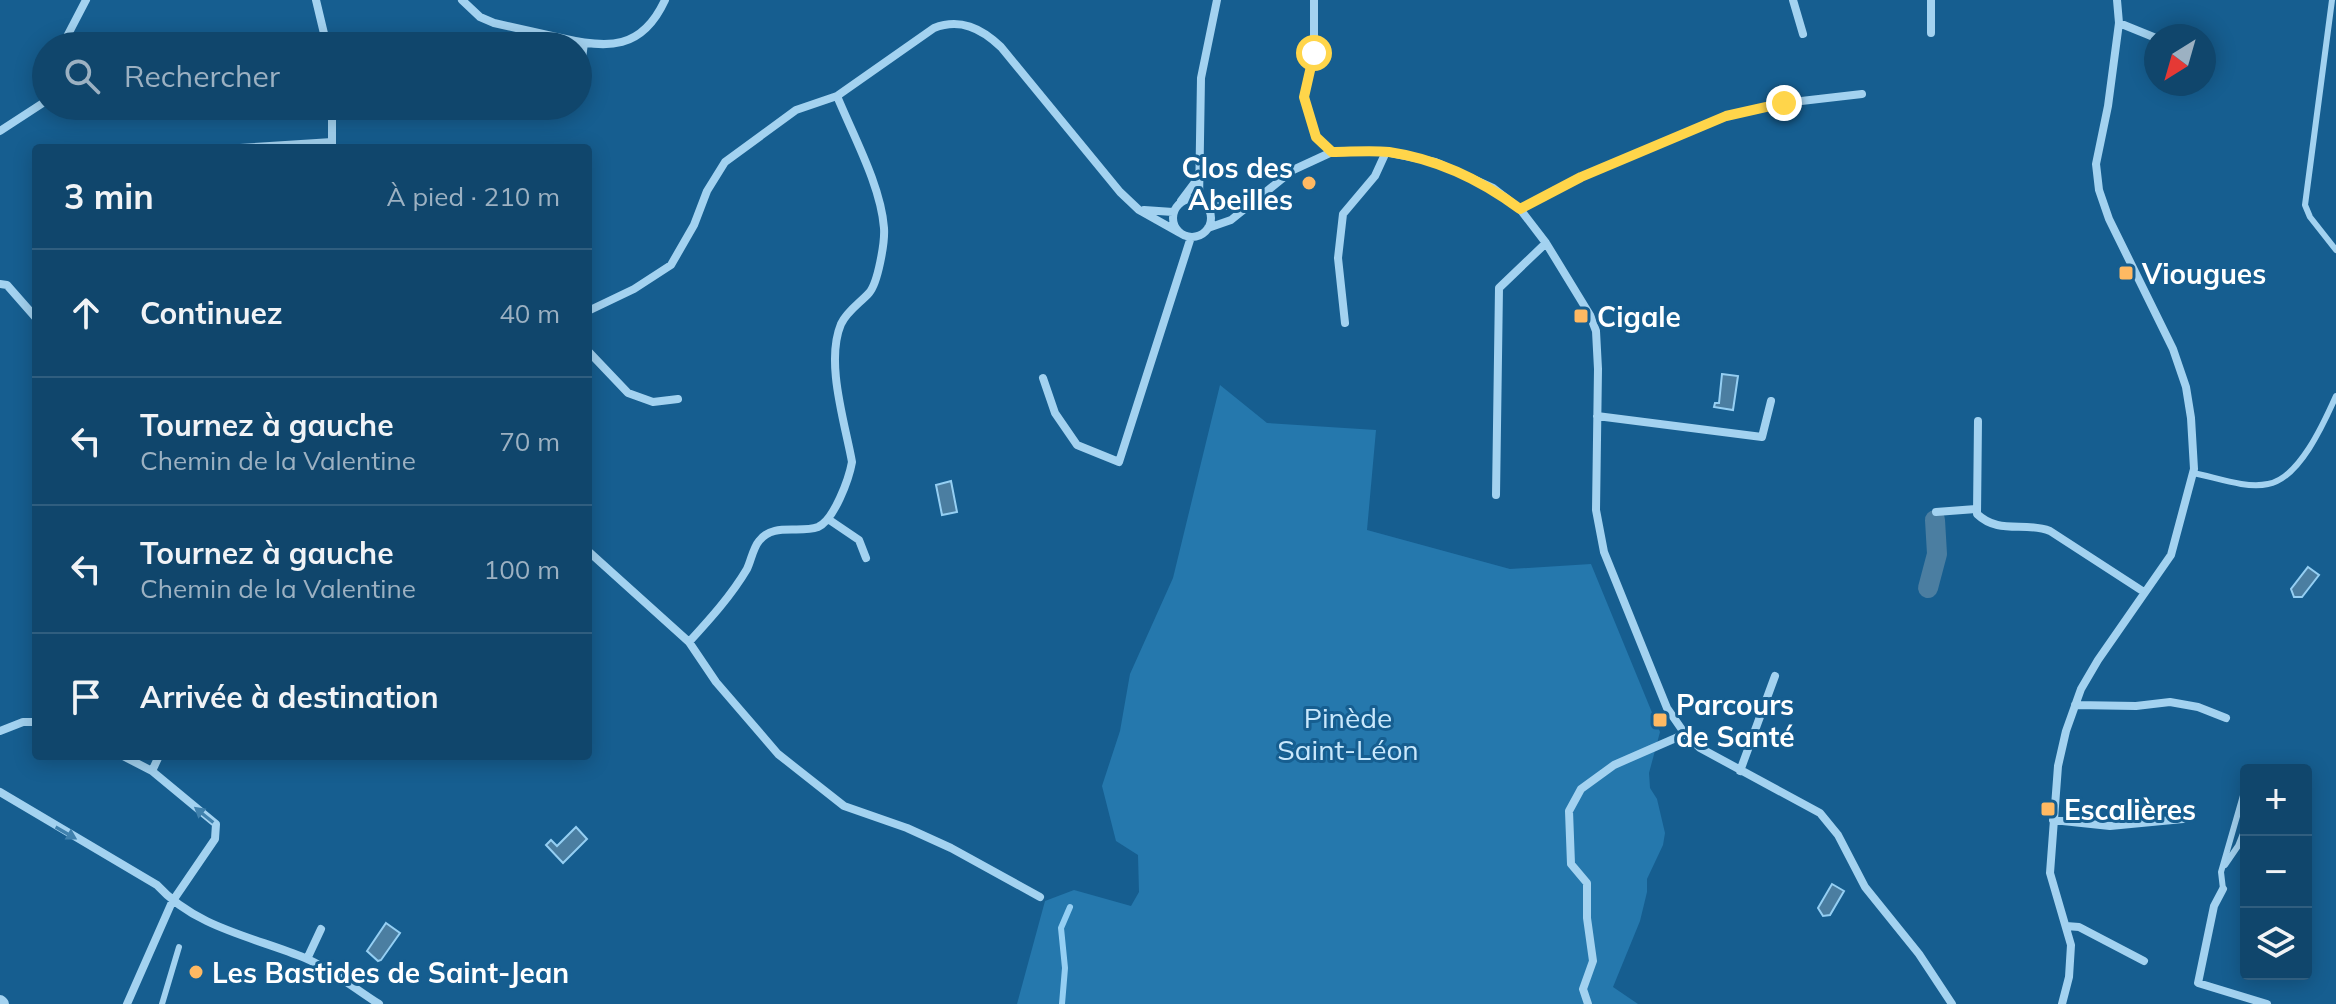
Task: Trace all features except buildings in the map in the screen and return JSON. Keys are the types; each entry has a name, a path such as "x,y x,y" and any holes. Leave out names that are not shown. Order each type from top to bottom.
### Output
{"street":[{"path":"69,32 86,0"},
{"path":"316,0 324,32"},
{"path":"462,0 480,17 534,32"},
{"path":"592,44 610,45 635,36 657,17 665,0"},
{"path":"1199,201 1201,78 1217,0"},
{"path":"1314,0 1314,53 1304,97 1316,137 1332,152"},
{"path":"1793,0 1803,34"},
{"path":"1931,0 1931,33"},
{"path":"2062,1004 2069,977 2071,945 2050,873 2058,766 2066,731 2081,689 2098,660 2171,555 2193,473 2191,418 2186,387 2173,349 2109,219 2099,190 2096,164 2108,106 2119,23 2117,0"},
{"path":"592,309 634,289 671,265 694,225 707,191 725,162 796,110 837,96 945,23 965,24 988,35 1109,179 1139,210 1184,234 1203,233 1208,228 1231,220 1293,170 1332,152 1386,152 1435,162 1493,188 1520,209 1546,243 1590,315 1596,331 1596,510 1604,552 1667,708 1685,734 1700,748 1820,813 1838,835 1865,887 1919,954 1952,1004"},
{"path":"2119,23 2144,33"},
{"path":"1520,209 1581,177 1726,116 1784,103 1862,94"},
{"path":"689,642 715,614 747,568 759,540 778,530 818,527 828,519 849,477 852,462 834,364 841,324 855,305 872,291 884,229 878,198 837,96"},
{"path":"0,131 32,110"},
{"path":"332,120 332,144"},
{"path":"1345,323 1338,258 1343,214 1375,176 1386,152"},
{"path":"1043,378 1055,413 1077,445 1119,462 1183,262 1184,234 1174,224 1174,210 1199,176"},
{"path":"1139,210 1174,210 1188,199 1199,201 1207,207 1250,204"},
{"path":"1207,207 1208,228"},
{"path":"1496,495 1499,288 1546,243"},
{"path":"0,284 7,285 32,313"},
{"path":"592,355 628,393 653,402 678,399"},
{"path":"1597,416 1762,437 1771,401"},
{"path":"1978,421 1977,514 1993,526 2039,526 2050,531 2144,592"},
{"path":"1936,512 1976,509"},
{"path":"828,519 859,540 866,558"},
{"path":"592,555 689,642 716,682 778,754 844,806 907,828 951,848 1040,897"},
{"path":"1740,771 1775,676"},
{"path":"2075,705 2136,706 2170,702 2198,707 2226,718"},
{"path":"0,731 23,722 32,722"},
{"path":"1588,1004 1583,989 1593,961 1587,918 1587,883 1571,864 1569,811 1581,789 1614,765 1685,734"},
{"path":"127,1004 172,902 215,839 216,824 152,771 131,760"},
{"path":"152,771 157,760"},
{"path":"0,792 157,885 172,902 234,935 307,959 379,1004"},
{"path":"2053,820 2110,826 2183,819"},
{"path":"2223,889 2214,906 2198,983 2267,1004"},
{"path":"2066,926 2079,927 2144,961"},
{"path":"307,959 321,929"}],"lane":[{"path":"2332,0 2305,205 2310,217 2336,250"},
{"path":"2193,473 2247,484 2268,484 2284,478 2308,449 2336,396"},
{"path":"2223,889 2221,872 2240,806"},
{"path":"2221,872 2242,836"},
{"path":"162,1004 179,947"}],"green space":[{"name":"Pinède Saint-Léon","path":"1220,385 1267,423 1376,430 1367,530 1510,569 1591,564 1660,732 1649,773 1650,788 1657,799 1665,833 1663,845 1647,879 1640,921 1613,987 1638,1004 1017,1004 1045,901 1074,890 1131,906 1139,892 1138,855 1116,841 1102,786 1120,731 1130,674 1173,578"}],"shaded area":[{"path":"1722,374 1738,376 1733,410 1714,407 1715,403 1719,403"},
{"path":"951,481 957,512 942,515 936,485"},
{"path":"2308,567 2319,575 2302,597 2294,597 2291,589"},
{"path":"576,827 587,839 563,863 546,845 551,840 557,846"},
{"path":"1832,884 1844,891 1830,915 1823,916 1818,908"},
{"path":"386,923 400,933 378,961 367,951"}],"waterway":[{"path":"1928,588 1937,554 1935,520"},
{"path":"1062,1004 1065,968 1061,928 1070,907"}],"place":[{"name":"Clos des Abeilles","path":"1309,183"},
{"name":"Viougues","path":"2126,273"},
{"name":"Cigale","path":"1581,316"},
{"name":"Parcours de Santé","path":"1660,720"},
{"name":"Escalières","path":"2048,809"},
{"name":"Les Bastides de Saint-Jean","path":"196,972"}],"route":[{"path":"1314,53 1304,97 1316,137 1332,152 1386,152 1435,162 1493,188 1520,209 1581,177 1726,116 1784,103"}]}
